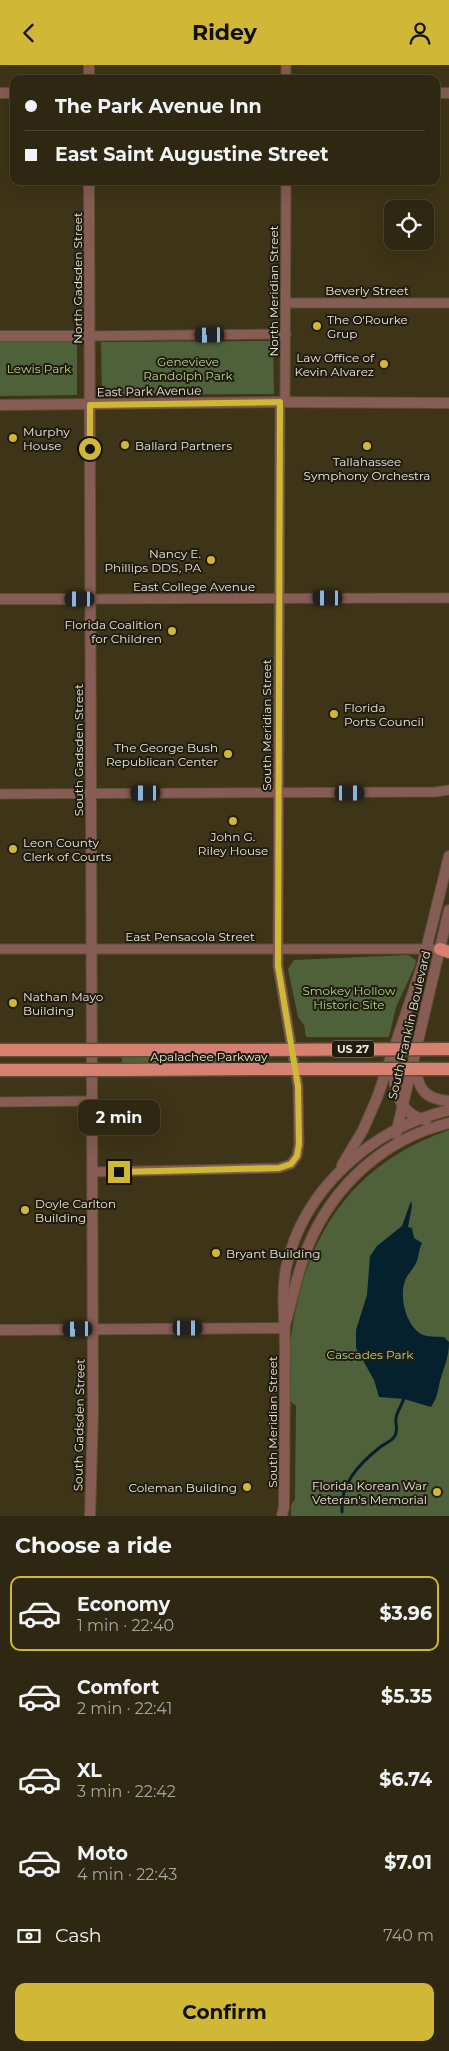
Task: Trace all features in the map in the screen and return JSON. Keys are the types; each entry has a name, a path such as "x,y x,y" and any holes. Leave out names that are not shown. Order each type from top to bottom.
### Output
{"main road":[{"name":"Apalachee Parkway","path":"0,1050 449,1049"},
{"name":"Apalachee Parkway","path":"0,1070 449,1069"}],"street":[{"name":"North Gadsden Street","path":"89,185 90,405"},
{"name":"North Meridian Street","path":"282,402 286,334 286,185"},
{"name":"Beverly Street","path":"286,303 449,303"},
{"path":"0,336 286,334"},
{"name":"East Park Avenue","path":"0,405 282,402 449,403"},
{"name":"South Meridian Street","path":"92,1172 279,1168 291,1164 297,1156 299,1144 298,1086 279,972 278,598 282,402"},
{"name":"South Gadsden Street","path":"90,405 93,1329 90,1516"},
{"name":"East College Avenue","path":"0,599 449,598"},
{"path":"0,794 435,792 449,790"},
{"path":"435,792 449,796"},
{"name":"South Franklin Boulevard","path":"329,1181 352,1149 368,1121 393,1053 438,950 449,856"},
{"name":"South Franklin Boulevard","path":"392,1147 449,910"},
{"name":"East Pensacola Street","path":"0,949 438,950"},
{"path":"393,1053 394,1085 403,1105 421,1119 449,1123"},
{"path":"414,1057 417,1079 421,1089 432,1098 449,1101"},
{"path":"0,1101 92,1101"},
{"path":"285,1328 282,1295 289,1257 305,1218 329,1181 367,1149 397,1129 449,1110"},
{"path":"285,1328 303,1261 321,1220 350,1181 374,1159 392,1147 418,1133 449,1123"},
{"path":"0,1330 285,1328"},
{"name":"South Meridian Street","path":"282,1516 284,1507 285,1328"}],"green space":[{"name":"Lewis Park","path":"77,340 77,395 0,396 0,341"},
{"name":"Genevieve Randolph Park","path":"273,341 274,394 102,395 101,342"},
{"name":"Smokey Hollow Historic Site","path":"408,955 416,960 415,966 396,1007 389,1037 306,1037 304,1025 298,1017 288,969 294,960"},
{"path":"122,1055 257,1055 258,1063 122,1064"},
{"name":"Cascades Park","path":"449,1130 449,1516 291,1516 291,1505 295,1499 296,1406 289,1400 290,1354 297,1303 307,1269 320,1238 337,1210 359,1185 384,1163 414,1145"}],"water":[{"path":"411,1201 412,1206 408,1227 412,1228 414,1238 422,1243 417,1261 406,1278 403,1288 405,1310 411,1324 421,1334 444,1337 449,1342 437,1394 431,1407 404,1399 379,1397 374,1380 356,1348 356,1330 367,1295 370,1256 377,1246 402,1226"}],"waterway":[{"path":"342,1512 344,1493 352,1476 364,1461 395,1435 397,1430 396,1418 404,1397"}],"place":[{"name":"The O'Rourke Grup","path":"317,326"},
{"name":"Law Office of Kevin Alvarez","path":"384,364"},
{"name":"Murphy House","path":"13,438"},
{"name":"Ballard Partners","path":"125,445"},
{"name":"Tallahassee Symphony Orchestra","path":"367,446"},
{"name":"Nancy E. Phillips DDS, PA","path":"211,560"},
{"name":"Florida Coalition for Children","path":"172,631"},
{"name":"Florida Ports Council","path":"334,714"},
{"name":"The George Bush Republican Center","path":"228,754"},
{"name":"John G. Riley House","path":"233,821"},
{"name":"Leon County Clerk of Courts","path":"13,849"},
{"name":"Nathan Mayo Building","path":"13,1003"},
{"name":"Doyle Carlton Building","path":"25,1210"},
{"name":"Bryant Building","path":"216,1253"},
{"name":"Coleman Building","path":"247,1487"},
{"name":"Florida Korean War Veteran's Memorial","path":"437,1492"}],"route":[{"path":"90,449 90,405 280,402 278,428 278,966 295,1058 298,1086 298,1152 291,1164 279,1168 182,1172 119,1172"}]}
